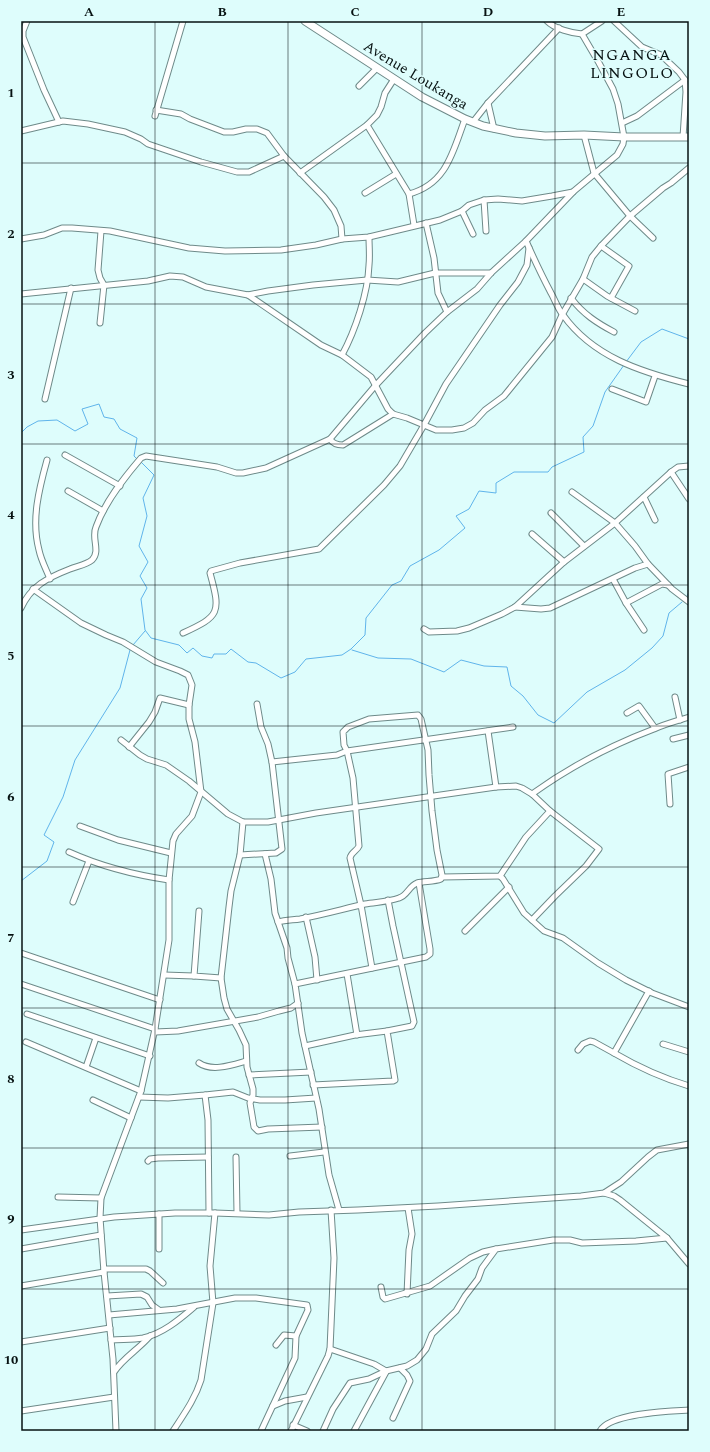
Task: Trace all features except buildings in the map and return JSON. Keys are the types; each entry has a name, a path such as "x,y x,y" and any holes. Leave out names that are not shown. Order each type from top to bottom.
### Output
{"main road":[{"name":"Avenue Loukanga","path":"305,21 314,23 376,68 422,97 465,119 494,129 545,136 584,135 624,137 686,137"}],"street":[{"path":"27,21 23,32 23,37 44,90 59,122"},
{"path":"183,21 156,113 181,114 224,132 233,132 246,129 267,133 284,156 334,210 340,226 342,239"},
{"path":"547,21 559,28 582,34 602,21"},
{"path":"614,21 642,47 661,56 679,72 685,80 686,137"},
{"path":"473,122 488,103 559,28"},
{"path":"21,608 24,600 33,589 69,569 85,564 93,558 96,552 95,528 103,511 140,458 146,456 159,459 177,460 217,467 236,473 243,473 266,468 330,439 375,386 425,333 447,312 477,289 491,273 526,241 574,191 617,155 624,144 624,137 613,89 582,34"},
{"path":"359,86 376,68"},
{"path":"300,173 367,125 377,115 381,108 385,93 394,79"},
{"path":"622,123 637,116 685,80"},
{"path":"488,103 494,129"},
{"path":"408,194 425,189 446,166 454,151 465,119"},
{"path":"21,131 59,122 73,121 125,132 148,144 236,172 249,172 284,156"},
{"path":"367,125 408,194 414,225"},
{"path":"584,135 594,173 630,216 653,238"},
{"path":"248,295 322,345 342,355 371,377 388,409 393,414 436,430 464,428 473,423 485,410 504,396 552,337 592,257 601,246 630,216 689,168"},
{"path":"365,193 396,174"},
{"path":"21,239 44,235 62,228 110,231 189,248 225,251 282,250 316,246 342,239 369,237 440,220 462,211 469,205 484,200 498,198 522,200 574,191"},
{"path":"484,200 486,231"},
{"path":"462,211 473,234"},
{"path":"426,223 434,258 438,293 447,312"},
{"path":"100,323 104,285 98,270 101,231"},
{"path":"342,355 352,336 362,302 369,266 369,237"},
{"path":"526,241 562,315 594,347 624,364 655,376 689,384"},
{"path":"601,246 629,266 611,298"},
{"path":"182,633 207,621 214,613 217,597 210,573 211,571 240,563 282,557 319,549 384,485 400,466 446,384 500,305 518,282 527,265 529,248"},
{"path":"21,294 148,281 170,276 183,277 206,287 248,295 313,285 367,280 398,282 435,273 491,273"},
{"path":"582,279 611,298 635,311"},
{"path":"45,399 71,288"},
{"path":"571,298 577,307 591,319 614,332"},
{"path":"612,389 646,402 655,376"},
{"path":"330,439 332,442 343,446 393,414"},
{"path":"65,455 120,486"},
{"path":"47,460 38,493 35,524 39,551 50,579"},
{"path":"424,629 429,632 457,631 469,628 515,607 564,562 615,523 671,472 678,467 689,466"},
{"path":"671,472 689,498"},
{"path":"68,491 103,511"},
{"path":"572,492 615,523 648,564 668,585 689,602"},
{"path":"644,497 654,520"},
{"path":"551,513 584,546"},
{"path":"532,534 564,562"},
{"path":"515,607 541,609 550,608 635,568 648,564"},
{"path":"613,579 626,603 644,630"},
{"path":"626,603 662,584 668,585"},
{"path":"33,589 81,623 123,642 156,662 180,670 188,675 192,685 189,705 189,719 195,742 201,792 192,816 176,834 173,841 169,880 169,933 160,1000 150,1056 139,1096 101,1198 101,1235 114,1372 116,1431"},
{"path":"675,697 680,720"},
{"path":"129,747 149,722 155,712 160,698 189,705"},
{"path":"240,855 276,853 282,848 272,762 268,744 260,727 257,704"},
{"path":"627,712 639,706 655,728"},
{"path":"372,968 361,905 350,858 351,854 359,846 353,778 347,751 344,745 343,732 348,726 369,719 418,715 427,740 430,759 429,775 435,832 442,877"},
{"path":"532,794 585,759 655,728 689,717"},
{"path":"272,762 337,755 347,751 488,732 513,727"},
{"path":"488,732 496,787"},
{"path":"673,739 689,735"},
{"path":"121,740 147,759 166,765 189,781 228,814 243,822 258,823 279,821 355,807 496,787 516,786 532,794 550,811 599,850 586,866 532,920"},
{"path":"670,804 668,774 689,767"},
{"path":"500,876 526,837 550,811"},
{"path":"243,822 240,855 231,891 221,978 226,1008 246,1045 246,1061 253,1089 250,1103 254,1127 256,1131 322,1127"},
{"path":"80,826 118,840 171,853"},
{"path":"69,852 89,861 169,880"},
{"path":"265,854 271,879 275,913 287,948 288,958 296,984 305,1046 322,1127 324,1152 338,1210"},
{"path":"73,902 89,861"},
{"path":"278,922 402,897 415,884 440,880 442,877 500,876 509,887 524,913 544,931 563,938 598,964 626,980 689,1007"},
{"path":"296,984 426,957 430,952 419,883"},
{"path":"465,931 509,887"},
{"path":"305,1046 357,1035 412,1026 414,1022 388,900"},
{"path":"194,976 199,911"},
{"path":"306,917 315,957 318,980"},
{"path":"21,953 160,1000"},
{"path":"164,974 221,978"},
{"path":"347,974 357,1035"},
{"path":"21,984 155,1030 178,1031 268,1015 279,1010 293,1008 298,1003"},
{"path":"614,1053 649,991"},
{"path":"27,1014 150,1056"},
{"path":"313,1085 394,1081 395,1079 387,1030"},
{"path":"86,1066 96,1038"},
{"path":"578,1050 583,1044 590,1041 594,1042 669,1080 689,1086"},
{"path":"26,1042 141,1090"},
{"path":"663,1044 689,1052"},
{"path":"199,1063 207,1067 212,1067 246,1061"},
{"path":"249,1075 311,1072"},
{"path":"139,1096 168,1098 233,1092 252,1099 285,1100 316,1098"},
{"path":"205,1095 208,1120 208,1213"},
{"path":"93,1100 131,1118"},
{"path":"604,1193 621,1182 648,1157 658,1150 689,1144"},
{"path":"290,1156 324,1152"},
{"path":"148,1161 150,1159 158,1158 208,1157"},
{"path":"236,1157 237,1213"},
{"path":"21,1230 100,1218 159,1214 237,1213 269,1215 331,1210 408,1208 581,1196 604,1193 614,1196 667,1238 689,1264"},
{"path":"58,1197 101,1198"},
{"path":"407,1294 409,1250 412,1234 408,1208"},
{"path":"291,1431 328,1356 330,1349 334,1258 331,1210"},
{"path":"173,1431 191,1403 201,1380 213,1303 210,1266 214,1213"},
{"path":"159,1214 159,1249"},
{"path":"21,1249 101,1235"},
{"path":"381,1287 383,1297 385,1299 407,1294 430,1286 470,1258 496,1249 553,1240 570,1240 582,1243 667,1238"},
{"path":"323,1431 333,1409 349,1384 369,1379 386,1371 407,1366 422,1355 432,1334 456,1311 478,1279 482,1268 496,1249"},
{"path":"21,1286 104,1270 146,1269 163,1283"},
{"path":"107,1296 141,1294 147,1297 152,1305 159,1310"},
{"path":"109,1315 194,1306 235,1298 256,1298 307,1305 308,1310 296,1336 295,1358 261,1431"},
{"path":"111,1340 142,1338 150,1335 172,1324 194,1306"},
{"path":"21,1342 110,1328"},
{"path":"114,1372 120,1363 131,1355 150,1335"},
{"path":"276,1345 284,1335 296,1336"},
{"path":"330,1349 374,1364 386,1371"},
{"path":"393,1418 410,1381 409,1377 400,1368"},
{"path":"354,1431 386,1371"},
{"path":"21,1412 114,1397"},
{"path":"273,1406 285,1401 307,1397"},
{"path":"292,1400 297,1404 299,1413"},
{"path":"600,1431 607,1424 624,1418 649,1413 689,1410"},
{"path":"294,1425 307,1431"}],"waterway":[{"path":"626,362 641,342 662,329 689,339"},
{"path":"141,462 154,475 143,498 147,516 139,546 148,562 140,576 147,588 141,599 145,630 151,638 179,645 187,653 193,648 202,656 212,658 214,654 226,654 231,649 248,662 256,663 281,678 295,672 306,659 342,655 351,649 365,635 366,618 392,585 401,581 410,566 439,550 465,528 456,516 469,509 479,491 496,493 496,483 514,472 548,472 552,467 584,452 583,437 593,426 605,392 624,365"},
{"path":"21,431 22,432 27,427 38,421 57,420 75,431 88,424 82,409 99,404 104,417 114,419 120,429 137,438 134,456 137,459"},
{"path":"687,596 689,592"},
{"path":"352,650 378,658 411,659 444,672 461,660 484,666 507,667 511,686 523,696 538,715 554,723 587,692 625,670 652,648 663,636 669,613 682,602"},
{"path":"133,645 145,631"},
{"path":"21,881 47,861 54,842 44,835 63,797 75,760 120,688 130,650"}],"district":[{"name":"NGANGA LINGOLO","path":"632,63"}]}
